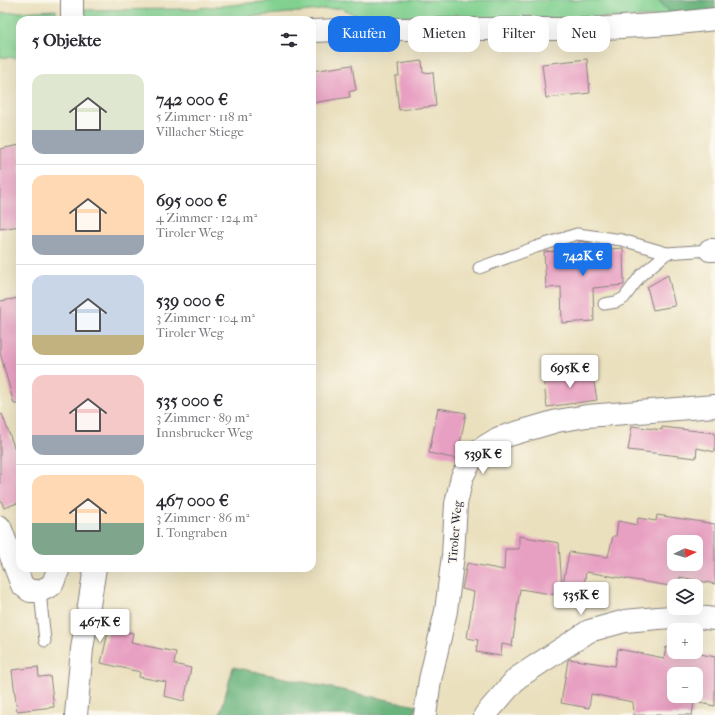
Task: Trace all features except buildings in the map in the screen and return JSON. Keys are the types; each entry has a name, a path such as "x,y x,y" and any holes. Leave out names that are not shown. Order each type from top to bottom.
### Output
{"street":[{"path":"72,0 72,16"},
{"path":"316,31 370,29 590,29 669,24 715,19"},
{"name":"Tiroler Weg","path":"425,715 430,680 446,611 453,555 456,504 462,477 476,452 499,438 557,421 587,416 715,406"},
{"path":"0,527 16,569"},
{"path":"17,572 22,585 30,591 40,592 52,585 57,572"},
{"path":"76,715 82,649 94,572"},
{"path":"485,715 517,678 589,631 625,621 651,618 687,616 715,619"}],"lane":[{"path":"478,268 577,234 622,240 667,253 713,250"},
{"path":"604,304 616,302 624,298 641,275 667,253"},
{"path":"40,592 45,641"}],"green space":[{"path":"283,0 661,0 673,16 610,18 610,16 557,16 557,19 549,19 549,16 488,16 488,19 480,19 480,16 355,15 341,8 258,16 82,16 80,10 190,9"},
{"path":"661,0 715,0 715,9 673,16 660,2"},
{"path":"56,10 56,16 16,16 16,58 0,57 0,13"},
{"path":"233,667 417,706 414,715 220,715"}]}
